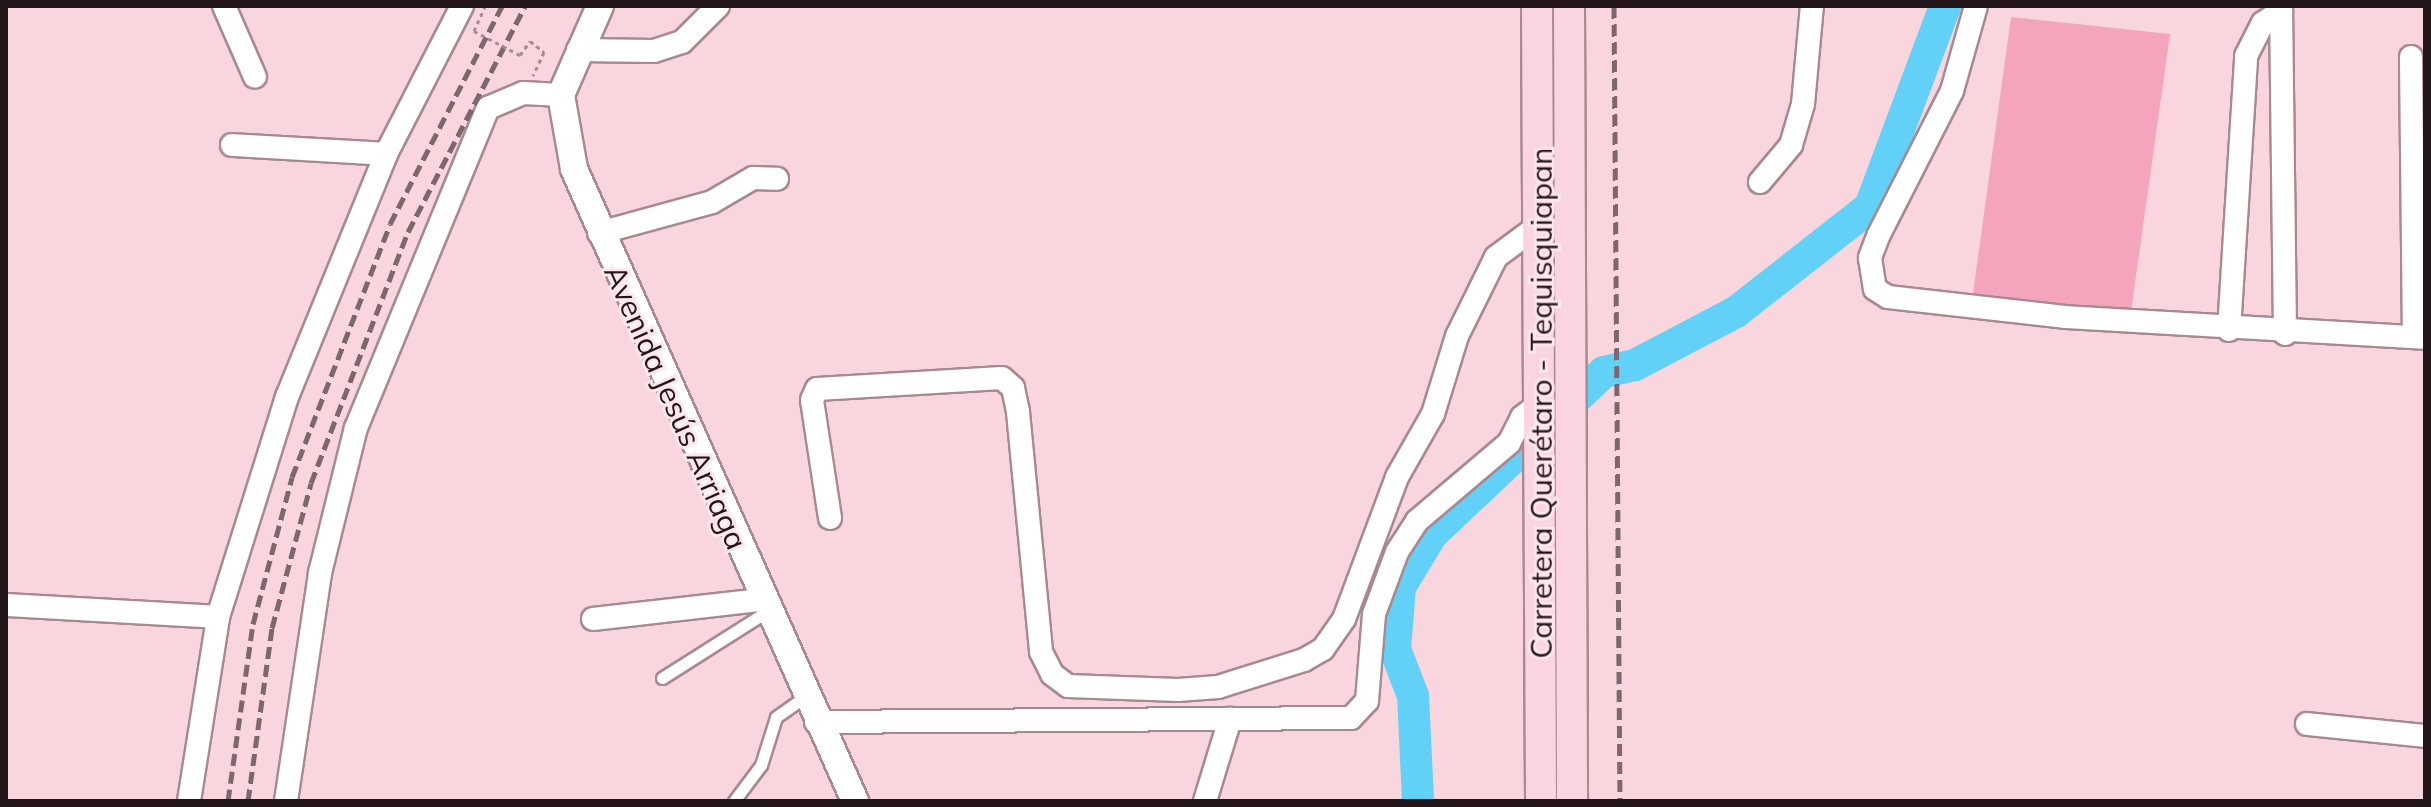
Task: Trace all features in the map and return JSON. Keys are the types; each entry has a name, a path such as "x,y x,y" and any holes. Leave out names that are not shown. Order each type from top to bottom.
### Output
{"main road":[{"name":"Carretera Querétaro - Tequisquiapan","path":"1537,6 1542,223 1541,801"},
{"name":"Carretera Querétaro - Tequisquiapan","path":"1569,6 1574,395 1572,801"}],"street":[{"path":"224,6 255,77"},
{"path":"189,801 218,617 287,397 386,154 462,6"},
{"name":"Avenida Jesús Arriaga","path":"600,6 578,50 561,95 564,136 599,233 816,722 855,801"},
{"path":"578,50 654,51 682,42 718,6"},
{"path":"1760,182 1791,145 1799,118 1812,6"},
{"path":"1976,6 1952,91 1879,234 1870,258 1875,289 1888,297 2229,330 2419,338 2411,57"},
{"path":"2229,330 2246,56 2263,23 2281,8"},
{"path":"2281,8 2285,334"},
{"path":"286,801 320,573 356,428 488,108 523,93 561,95"},
{"path":"232,145 386,154"},
{"path":"599,233 712,202 753,178 777,179"},
{"path":"830,518 812,400 817,389 1002,378 1013,388 1018,412 1041,652 1052,674 1068,686 1178,690 1218,687 1304,660 1323,649 1344,619 1397,477 1433,414 1457,336 1496,257 1542,223"},
{"path":"816,722 1230,719 1362,713 1374,614 1397,552 1417,521 1509,443 1522,417 1542,405"},
{"path":"6,605 218,617"},
{"path":"593,619 764,606"},
{"path":"1205,801 1230,719"},
{"path":"2307,724 2425,736"}],"lane":[{"path":"662,678 764,606"},
{"path":"734,801 761,765 776,717 805,697"}],"path":[{"path":"485,6 474,31 520,55 530,41 544,52 530,82"}],"shaded area":[{"path":"2011,17 2170,34 2131,311 1972,301"}],"waterway":[{"path":"1418,801 1413,696 1395,649 1400,587 1432,534 1604,372 1635,365 1736,312 1870,207 1945,6"}],"railway":[{"path":"228,801 253,624 292,477 390,224 502,6"},
{"path":"248,801 272,628 311,483 408,232 525,6"},
{"path":"1614,6 1620,801"}]}
